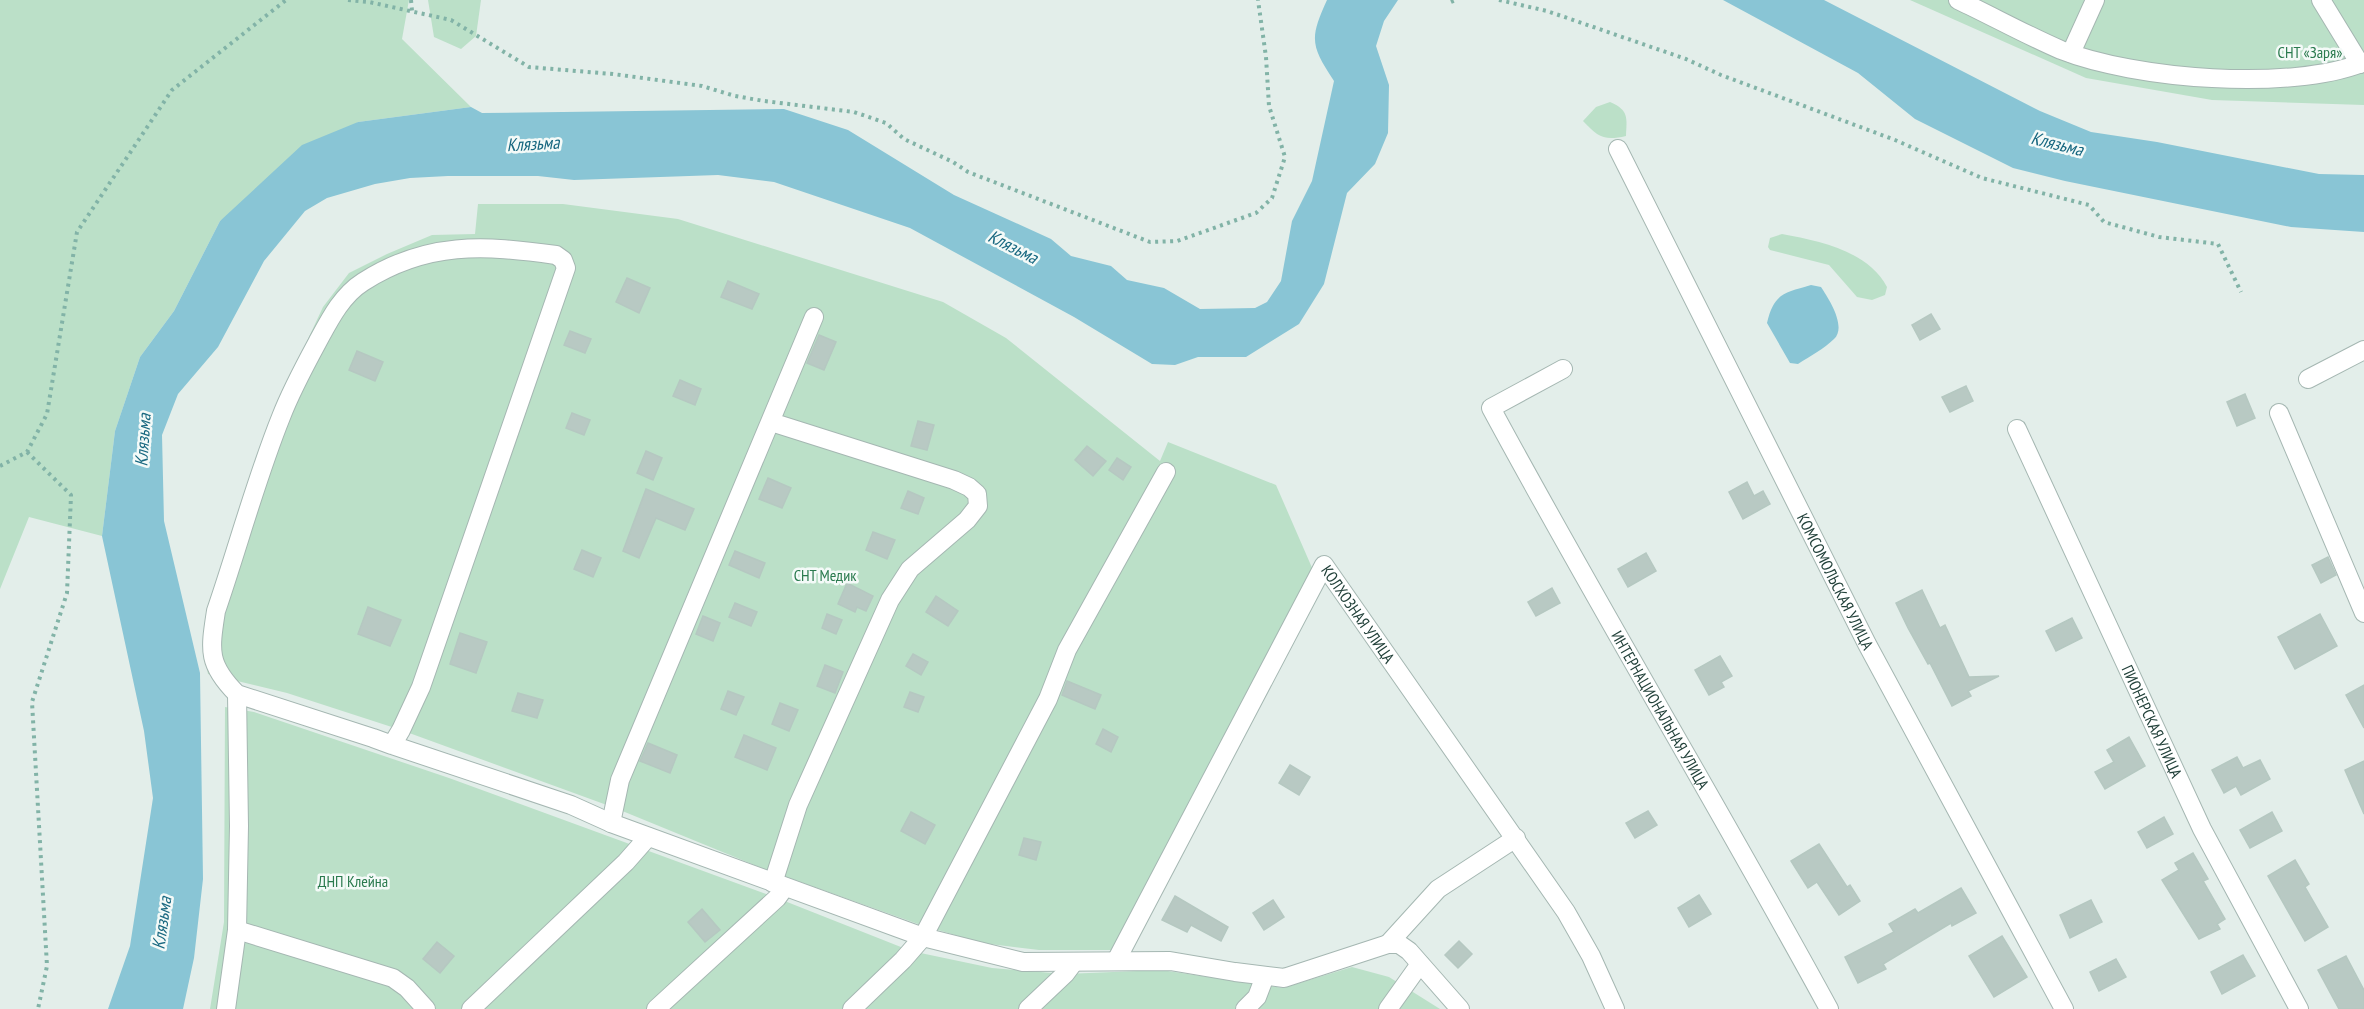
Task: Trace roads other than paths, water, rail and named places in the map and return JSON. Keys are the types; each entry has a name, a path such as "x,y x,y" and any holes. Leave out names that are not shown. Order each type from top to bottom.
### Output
{"street":[{"path":"1958,0 2071,53 2110,65 2179,75 2254,80 2316,75 2362,63 2320,0"},
{"path":"2071,53 2095,0"},
{"name":"КОМСОМОЛЬСКАЯ УЛИЦА","path":"1618,149 1867,644 2064,1009"},
{"path":"392,745 421,687 566,268 563,260 556,255 499,247 443,249 401,263 361,283 335,309 281,417 216,611 212,659 222,678 237,694 571,805 611,824 923,936 1023,962 1170,961 1284,978 1388,944 1399,944 1409,951 1460,1009"},
{"path":"611,824 621,780 814,316"},
{"path":"2308,379 2364,350"},
{"name":"ИНТЕРНАЦИОНАЛЬНАЯ УЛИЦА","path":"1563,369 1491,408 1569,552 1651,692 1829,1009"},
{"path":"2279,412 2364,613"},
{"path":"656,1009 777,898 798,805 890,600 910,569 967,520 978,506 977,494 969,487 954,480 771,422"},
{"name":"ПИОНЕРСКАЯ УЛИЦА","path":"2017,429 2202,829 2299,1009"},
{"path":"852,1009 903,960 923,936 1048,699 1067,650 1166,472"},
{"name":"КОЛХОЗНАЯ УЛИЦА","path":"1116,961 1323,565 1566,912 1591,956 1615,1009"},
{"path":"226,1009 237,930 239,826 237,694"},
{"path":"471,1009 626,862 648,837"},
{"path":"1388,944 1438,889 1516,838"},
{"path":"237,930 393,978 407,988 426,1009"},
{"path":"1028,1009 1065,974 1074,962"},
{"path":"1388,1009 1420,964"},
{"path":"1245,1009 1257,997 1265,976"}],"water":[{"name":"Клязьма","path":"1327,0 1398,0 1384,21 1376,46 1389,85 1388,133 1375,164 1347,193 1324,284 1299,324 1246,357 1198,357 1175,365 1152,364 1074,317 910,228 774,182 718,175 574,180 538,176 410,178 375,184 327,198 305,211 264,261 218,347 178,394 162,435 164,521 200,673 203,879 194,958 183,1009 108,1009 130,946 153,798 144,731 102,536 115,431 140,357 174,311 220,221 302,145 358,122 471,107 482,113 784,109 848,130 954,195 1051,239 1071,256 1111,266 1127,280 1164,288 1200,309 1255,308 1267,302 1281,281 1292,221 1312,181 1334,81 1321,59 1315,42 1317,24"},
{"name":"Клязьма","path":"1723,0 1824,0 2040,111 2091,132 2157,142 2319,174 2364,175 2364,232 2291,227 2065,181 2013,168 1915,119 1858,73"},
{"path":"1811,285 1821,287 1828,298 1838,320 1838,334 1826,346 1798,364 1790,363 1767,323 1777,300 1787,293"}],"park label":[{"name":"СНТ «Заря»","path":"2310,52"},
{"name":"СНТ Медик","path":"825,575"},
{"name":"ДНП Клейна","path":"353,881"}]}
